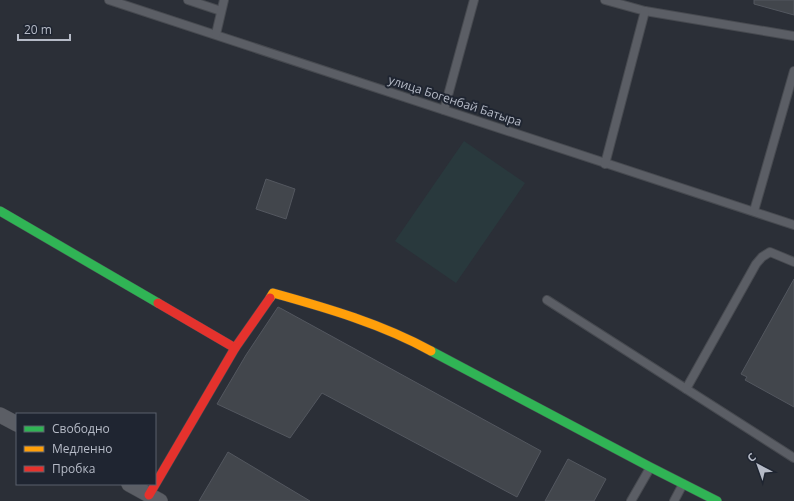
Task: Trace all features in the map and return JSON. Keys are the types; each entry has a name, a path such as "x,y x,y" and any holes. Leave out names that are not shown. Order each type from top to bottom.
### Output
{"street":[{"path":"0,211 235,348"},
{"path":"131,485 155,498 235,348 273,293 321,306 410,340 717,501"},
{"path":"0,415 16,423"}],"lane":[{"name":"улица Богенбай Батыра","path":"109,0 794,225"},
{"path":"188,0 221,11"},
{"path":"216,34 224,0"},
{"path":"444,110 474,0"},
{"path":"605,0 645,11 794,36"},
{"path":"606,164 645,11"},
{"path":"754,211 794,71"},
{"path":"686,389 756,264 770,252 794,262"},
{"path":"547,300 794,458"},
{"path":"630,501 650,467"},
{"path":"674,501 683,484"}],"shaded area":[{"path":"464,141 525,183 456,283 395,241"}],"building":[{"path":"754,0 794,0 794,15 754,4"},
{"path":"266,179 295,189 286,219 256,209"},
{"path":"794,279 794,407 745,380 747,377 741,374"},
{"path":"278,307 541,451 517,497 322,393 290,438 217,404 246,355"},
{"path":"228,452 310,501 199,501"},
{"path":"568,459 606,479 594,501 545,501"}],"traffic: fast":[{"path":"0,211 158,303"},
{"path":"431,351 717,501"}],"traffic: slow":[{"path":"270,298 273,293 334,311 374,325 412,341 431,351"}],"traffic: jam":[{"path":"158,303 235,348 270,298"},
{"path":"156,483 235,348"},
{"path":"149,495 155,485"}]}
